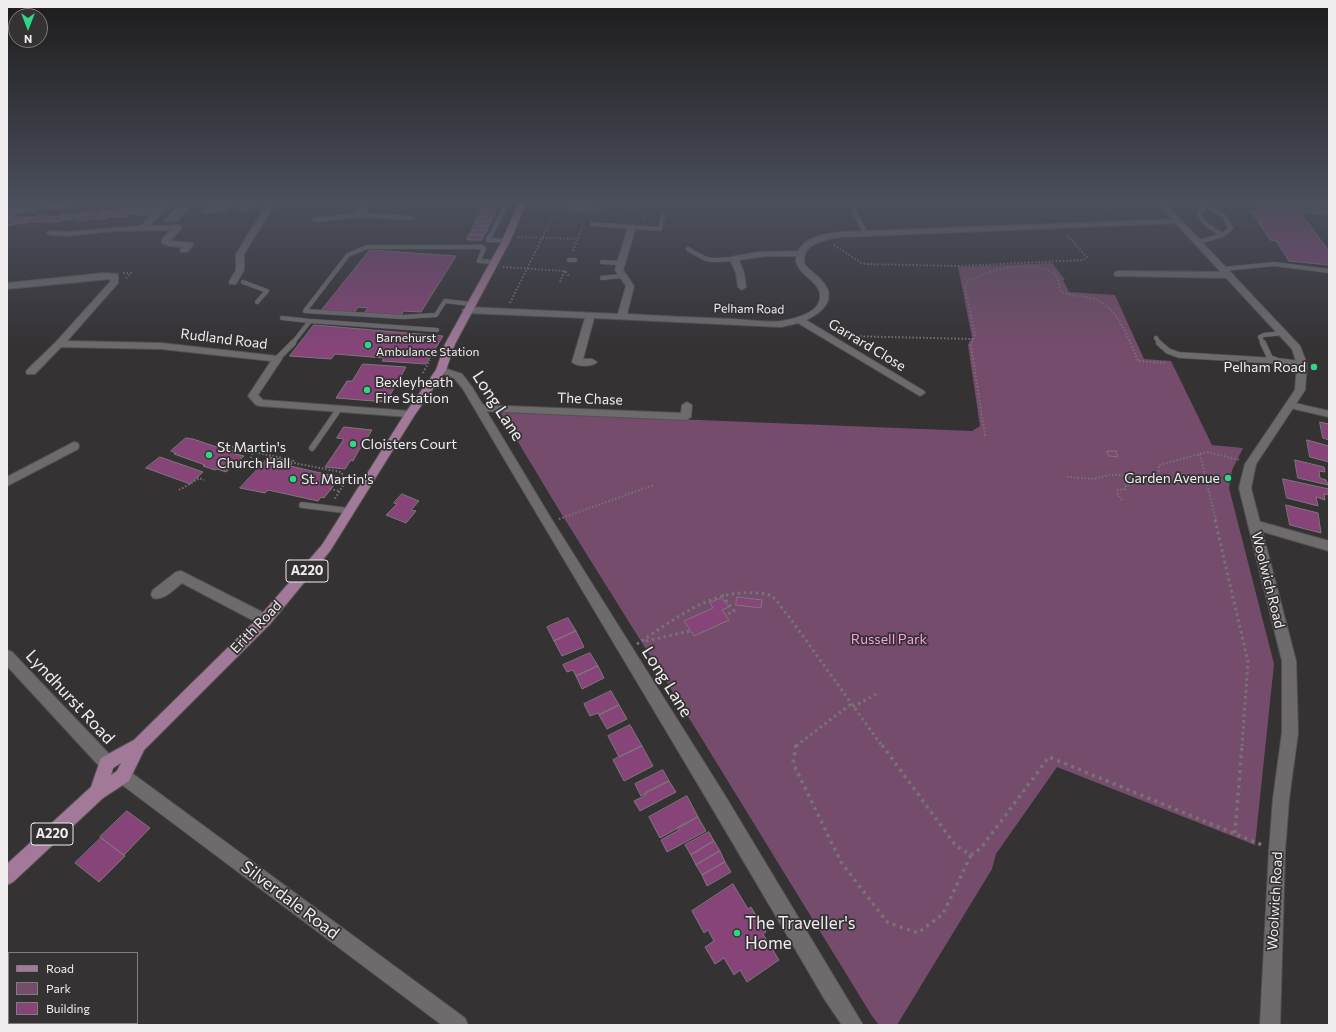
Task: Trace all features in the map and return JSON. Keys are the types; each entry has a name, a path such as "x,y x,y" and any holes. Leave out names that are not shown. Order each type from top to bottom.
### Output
{"main road":[{"name":"Erith Road","path":"107,763 139,745 264,620 326,548 410,414 500,252"},
{"name":"Erith Road","path":"123,776 139,745"},
{"name":"A220","path":"97,792 107,763"},
{"name":"A220","path":"7,876 97,792 123,776"}],"street":[{"path":"241,252 240,270 228,282 243,282"},
{"path":"622,317 630,286 619,270 624,252"},
{"name":"Woolwich Road","path":"1208,252 1297,348 1302,364 1300,390 1251,464 1245,488 1289,661 1290,733 1277,851 1270,1025"},
{"path":"742,288 740,273 734,259 743,256 768,254 800,254"},
{"name":"Pelham Road","path":"469,307 505,312 781,324 800,320 813,314 821,306 824,300 822,287 816,278 801,265 800,254"},
{"path":"1118,274 1227,272"},
{"path":"7,286 115,276 114,283 59,344 31,372"},
{"path":"590,316 577,362 592,362"},
{"name":"Garrard Close","path":"800,320 920,393"},
{"name":"Rudland Road","path":"59,344 161,346 277,359 253,396 260,403 410,414"},
{"name":"Long Lane","path":"436,365 458,376 481,408 548,523 718,800 832,993 853,1025"},
{"name":"The Chase","path":"481,408 686,417 687,405"},
{"path":"1290,405 1329,414"},
{"path":"7,482 74,446"},
{"path":"1254,525 1329,546"},
{"path":"158,594 181,576 264,620"},
{"name":"Lyndhurst Road","path":"7,656 107,763"},
{"name":"Silverdale Road","path":"123,776 458,1025"}],"lane":[{"path":"355,252 348,255 306,311 417,317 436,314 445,301 469,307"},
{"path":"483,252 479,261 495,262"},
{"path":"693,252 706,260 712,261 734,259"},
{"path":"569,260 575,260"},
{"path":"602,262 620,263"},
{"path":"1227,272 1274,264 1329,271"},
{"path":"602,278 622,276"},
{"path":"243,282 267,290 258,302"},
{"path":"282,318 437,330"},
{"path":"277,359 292,344 310,320"},
{"path":"1278,361 1270,358 1260,337 1264,335 1283,333"},
{"path":"1156,338 1161,348 1165,351 1179,355 1278,361 1302,364"},
{"path":"312,448 339,409"},
{"path":"302,505 350,511"}],"path":[{"path":"505,312 535,252"},
{"path":"560,282 572,252"},
{"path":"845,252 861,263 866,264 959,266 1083,260 1087,257 1083,252"},
{"path":"505,261 502,267 565,271 569,276"},
{"path":"985,436 971,345 975,335 965,287 967,282 992,271 1020,267 1039,268 1050,271 1057,277 1060,291 1066,296 1091,298 1104,303 1115,313 1138,361 1166,362"},
{"path":"122,282 131,273 123,272"},
{"path":"824,335 973,339"},
{"path":"420,378 436,365"},
{"path":"229,449 235,446 253,452 293,460 294,463 341,472 346,481 331,504"},
{"path":"251,458 253,452"},
{"path":"1122,500 1116,493 1118,490 1126,489 1126,486 1144,480 1157,478 1159,475 1159,465 1207,452 1251,464"},
{"path":"1200,454 1248,662 1235,833"},
{"path":"1067,477 1094,479 1109,475 1118,475 1144,480"},
{"path":"179,490 185,485 192,485 198,478 204,480"},
{"path":"548,523 654,485"},
{"path":"330,489 340,491"},
{"path":"626,650 643,641 683,614 722,595 741,592 758,593 771,596 791,619 852,706 956,846 971,855"},
{"path":"722,595 734,611 726,615"},
{"path":"643,641 690,631"},
{"path":"878,693 852,706 796,745 793,763 841,862 887,922 918,932 943,914 971,855 981,848 1049,757 1277,851"}],"green space":[{"name":"Russell Park","path":"1052,263 1065,280 1063,280 1069,292 1115,295 1144,359 1171,361 1212,445 1243,448 1232,470 1229,488 1274,664 1255,845 1057,767 996,854 992,869 897,1025 879,1025 559,510 500,412 972,431 980,426 968,345 972,337 958,267"}],"building":[{"path":"368,252 401,252 456,256 421,312 404,311 400,316 364,313 368,308 358,307 354,313 321,311"},
{"path":"1283,252 1329,252 1329,265 1289,261"},
{"name":"Barnehurst Ambulance Station","path":"314,325 443,336 426,364 382,361 384,358 335,354 331,359 290,356"},
{"name":"Bexleyheath Fire Station","path":"363,364 406,367 386,402 336,398 347,381 352,381"},
{"path":"1320,422 1329,424 1329,440 1323,438"},
{"name":"Cloisters Court","path":"344,427 372,430 353,461 351,460 345,469 325,467 344,439 337,438"},
{"name":"St Martin's Church Hall","path":"186,438 223,449 225,448 237,452 235,454 244,456 226,472 217,469 215,470 174,454 176,453 171,451"},
{"path":"1307,440 1329,446 1329,462 1310,457"},
{"path":"1107,451 1116,451 1118,457 1109,456"},
{"path":"160,457 203,472 190,484 146,468"},
{"name":"St. Martin's","path":"269,457 291,461 292,464 290,466 338,477 336,480 337,481 324,498 321,497 318,501 268,490 265,493 240,488"},
{"path":"1295,460 1324,467 1325,472 1319,471 1320,478 1326,480 1328,485 1298,478"},
{"path":"1283,479 1329,489 1329,495 1324,494 1325,500 1316,497 1318,506 1287,498"},
{"path":"402,494 419,501 411,510 416,511 406,523 386,515 397,504 394,503"},
{"path":"1286,505 1318,513 1321,533 1290,525"},
{"path":"737,597 762,600 761,608 736,605"},
{"path":"722,598 729,607 722,610 729,620 694,636 684,621 713,608 710,603"},
{"path":"568,618 576,631 554,641 547,627"},
{"path":"576,631 584,647 562,656 554,641"},
{"path":"590,653 598,666 576,676 573,670 567,672 563,665"},
{"path":"598,666 604,678 582,689 576,676"},
{"path":"611,691 619,705 599,715 598,713 590,716 584,704"},
{"path":"619,705 627,719 607,729 599,715"},
{"path":"630,725 642,746 619,757 608,736"},
{"path":"642,746 653,766 624,781 613,760"},
{"path":"663,770 669,781 641,796 635,784"},
{"path":"669,781 676,792 640,811 634,801 646,795 645,793"},
{"path":"687,796 698,817 660,838 649,817"},
{"path":"127,811 150,828 124,855 100,837"},
{"path":"698,817 706,831 667,852 661,840 679,830 677,828"},
{"path":"709,832 714,841 691,855 685,845"},
{"path":"101,838 125,856 99,882 75,863"},
{"path":"714,841 720,851 696,865 691,855"},
{"path":"720,851 725,862 702,875 696,865"},
{"path":"725,862 731,872 707,886 702,875"},
{"name":"The Traveller's Home","path":"733,884 748,909 751,907 766,932 763,934 779,960 747,982 740,970 734,975 724,958 715,964 705,947 714,941 708,930 704,933 692,911"}],"place":[{"name":"Barnehurst Ambulance Station","path":"368,345"},
{"name":"Pelham Road","path":"1314,367"},
{"name":"Bexleyheath Fire Station","path":"367,390"},
{"name":"Cloisters Court","path":"353,444"},
{"name":"St Martin's Church Hall","path":"209,455"},
{"name":"Garden Avenue","path":"1228,478"},
{"name":"St. Martin's","path":"293,479"},
{"name":"The Traveller's Home","path":"737,933"}]}
